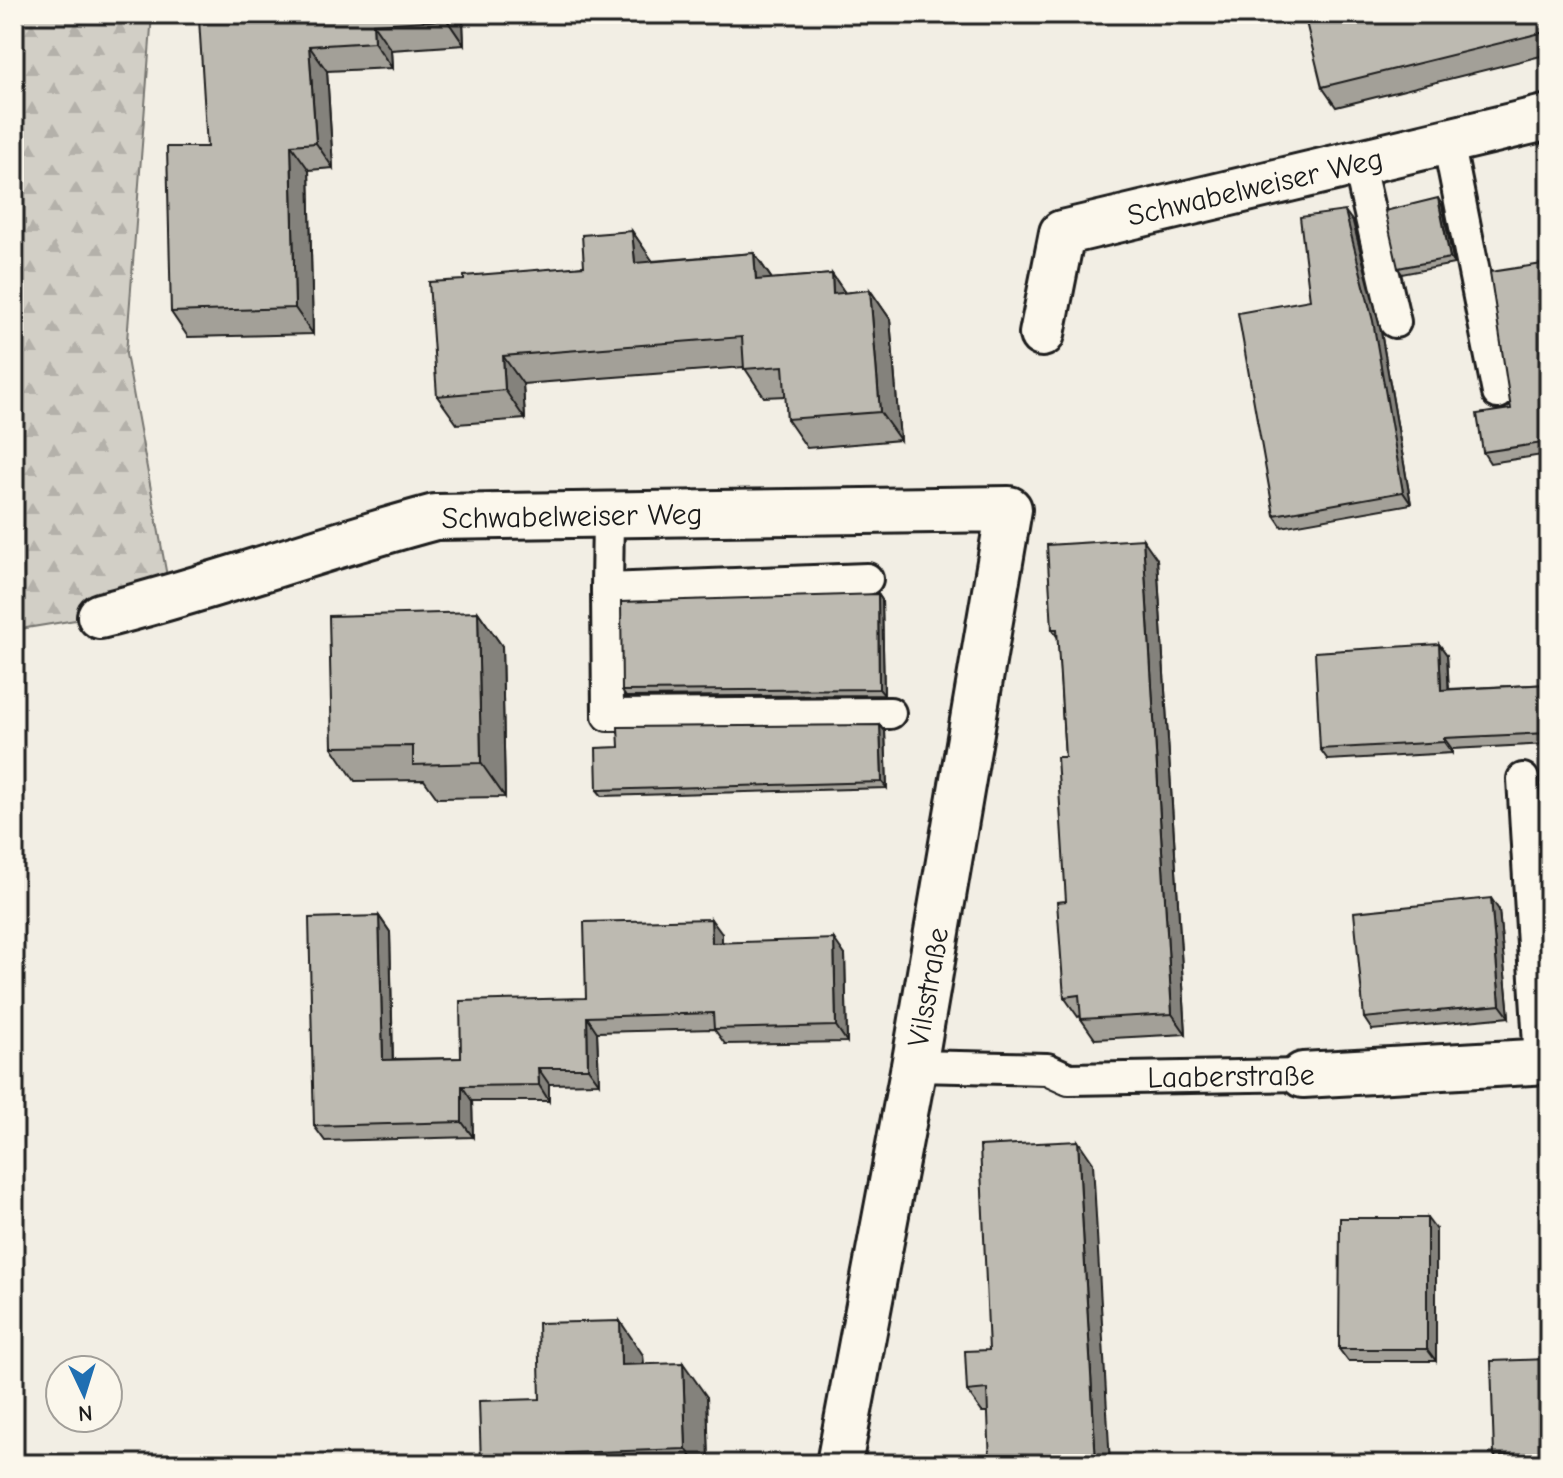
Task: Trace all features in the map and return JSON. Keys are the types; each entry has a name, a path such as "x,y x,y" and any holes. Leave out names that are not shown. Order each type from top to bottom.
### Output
{"street":[{"name":"Schwabelweiser Weg","path":"1042,334 1062,233 1549,117"},
{"name":"Schwabelweiser Weg","path":"100,616 171,598 352,539 435,517 1009,509"},
{"name":"Vilsstraße","path":"839,1464 914,1066 1009,509"},
{"name":"Laaberstraße","path":"1303,1075 1545,1061"}],"lane":[{"path":"1448,141 1498,393"},
{"path":"1358,162 1395,322"},
{"path":"608,515 608,715 890,713"},
{"path":"607,589 867,579"},
{"path":"1523,779 1545,1061"},
{"name":"Laaberstraße","path":"914,1066 1047,1069 1069,1079 1303,1075"}],"green space":[{"path":"14,14 152,14 126,354 171,598 100,616 14,630"}],"building":[{"path":"270,14 446,14 447,20 373,24 374,42 309,46 316,143 291,145 295,308 171,312 167,147 207,147 199,19"},
{"path":"1304,14 1549,14 1549,31 1322,87"},
{"path":"1438,198 1450,258 1398,268 1385,211"},
{"path":"1345,211 1373,321 1403,492 1274,515 1238,313 1310,300 1300,217"},
{"path":"632,231 635,263 754,253 756,280 832,274 833,294 870,290 880,412 787,419 783,366 744,369 742,337 503,356 505,390 437,396 429,282 584,266 582,235"},
{"path":"1549,263 1549,358 1545,358 1549,388 1549,442 1483,452 1477,414 1511,409 1490,272"},
{"path":"1143,539 1172,1014 1081,1019 1079,995 1064,997 1057,902 1066,901 1057,757 1065,757 1057,629 1052,629 1047,545"},
{"path":"878,594 879,689 622,691 621,602"},
{"path":"478,612 481,763 413,765 413,746 332,747 329,616"},
{"path":"1439,644 1441,690 1549,684 1549,733 1320,749 1315,652"},
{"path":"880,725 882,782 597,790 596,748 619,747 618,727"},
{"path":"1491,898 1500,1005 1364,1018 1354,912"},
{"path":"379,916 383,1060 461,1058 460,1001 586,998 584,922 711,919 712,943 834,939 836,1026 714,1029 713,1013 587,1017 588,1068 538,1068 539,1085 462,1086 462,1122 314,1126 309,918"},
{"path":"1078,1141 1096,1464 990,1464 987,1389 967,1391 965,1351 989,1350 980,1146"},
{"path":"1549,1205 1549,1454 1494,1455 1491,1361 1547,1359 1543,1206"},
{"path":"1340,1218 1427,1218 1427,1349 1339,1349"},
{"path":"620,1321 621,1365 683,1363 686,1449 566,1453 566,1464 481,1464 479,1401 540,1399 538,1323"}]}
